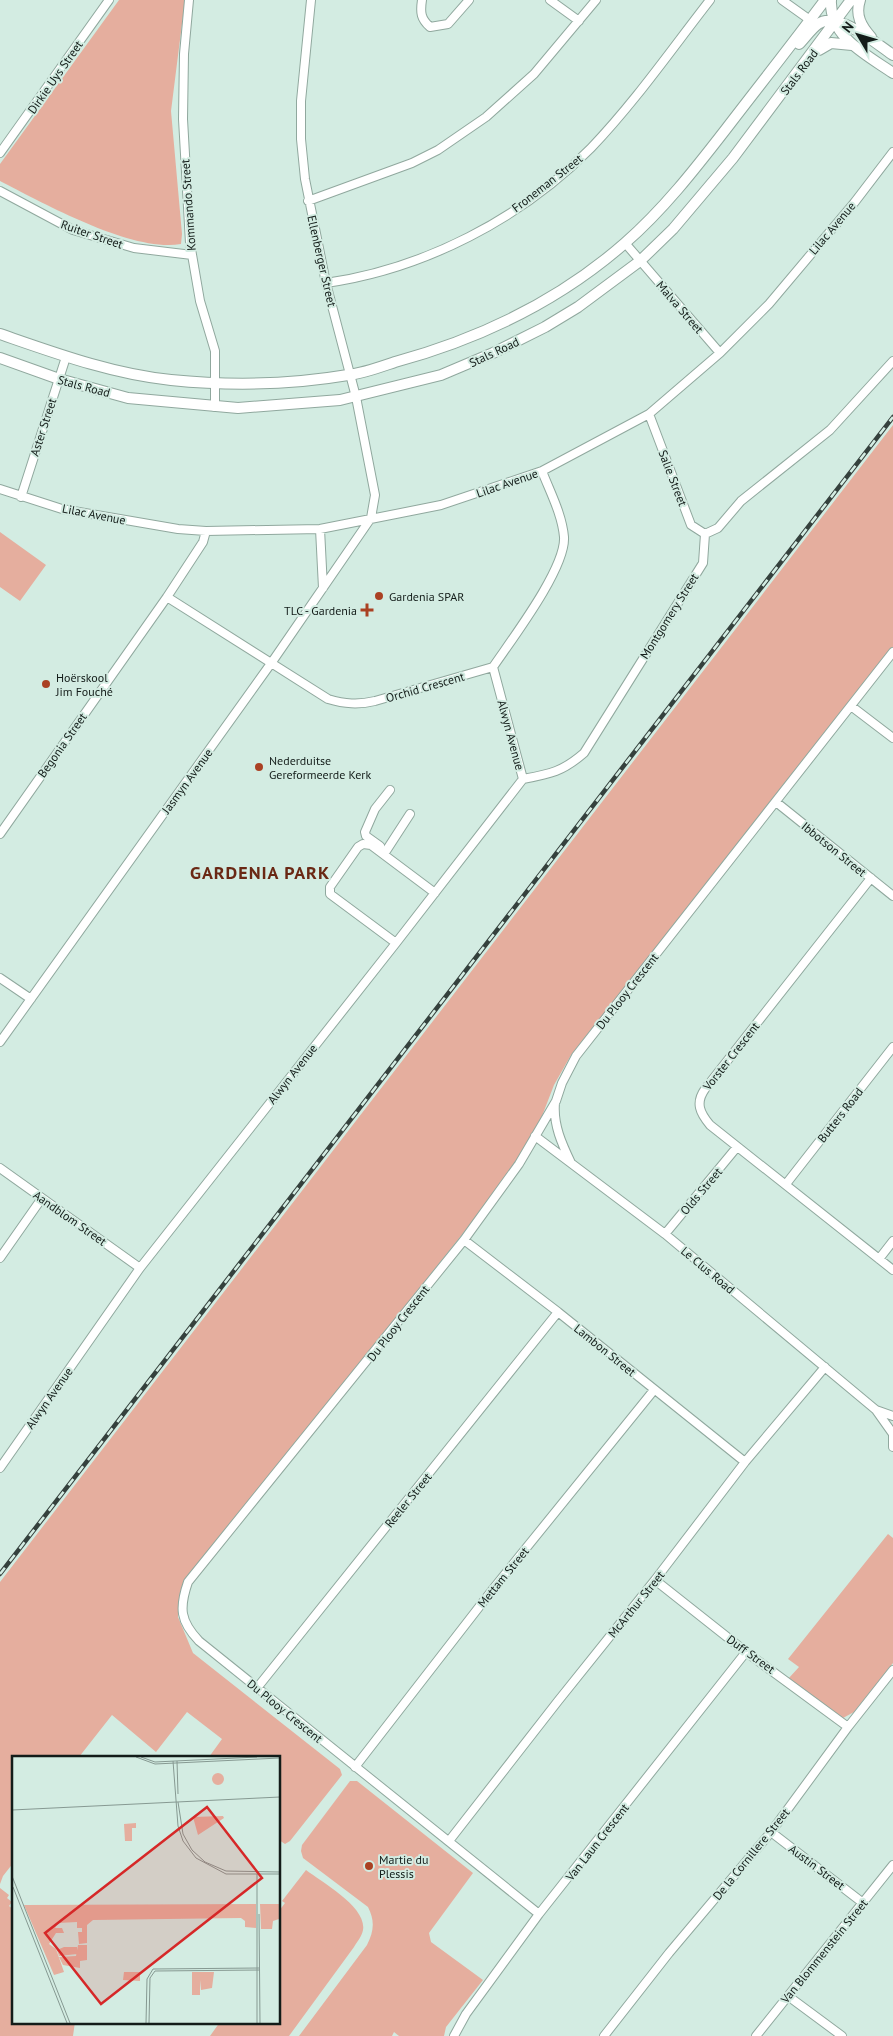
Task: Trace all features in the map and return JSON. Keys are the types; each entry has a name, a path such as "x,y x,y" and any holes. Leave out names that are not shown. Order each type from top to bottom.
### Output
{"street":[{"name":"Dirkie Uys Street","path":"0,153 109,0"},
{"name":"Kommando Street","path":"189,0 184,54 183,119 192,255 200,301 215,351 215,407"},
{"name":"Ellenberger Street","path":"311,0 301,101 301,139 308,201 326,283 356,397 375,495 371,518"},
{"path":"422,0 420,13 430,28 448,24 469,0"},
{"path":"550,0 579,21"},
{"path":"308,201 412,163 458,137 486,117 534,74 596,0"},
{"name":"Froneman Street","path":"326,283 352,279 421,258 487,227 532,198 574,164 604,134 710,0"},
{"path":"782,0 810,20"},
{"name":"Stals Road","path":"0,334 66,357 170,380 250,385 350,375 425,354 499,325 537,305 582,277 626,243 673,194 825,0"},
{"path":"831,0 832,13 838,31 852,45 893,73"},
{"name":"Stals Road","path":"0,358 59,380 128,398 215,407 281,405 340,400 441,375 545,327 578,307 640,261 673,229 710,187 851,0"},
{"path":"860,0 858,14 863,28 870,37 892,54"},
{"path":"757,89 818,24 828,20 846,24 892,54"},
{"path":"804,64 822,46 831,42 852,45"},
{"name":"Lilac Avenue","path":"0,489 62,509 178,529 206,531 320,528 441,505 542,471 649,414 720,353 769,304 893,152"},
{"name":"Ruiter Street","path":"0,191 73,230 134,248 192,255"},
{"name":"Malva Street","path":"626,243 720,353"},
{"name":"Aster Street","path":"21,497 66,357"},
{"path":"705,534 718,528 741,501 830,430 893,361"},
{"name":"Salie Street","path":"649,414 691,525 705,534"},
{"path":"494,667 553,576 561,557 564,538 560,521 542,471"},
{"name":"Jasmyn Avenue","path":"0,1042 272,662 371,518"},
{"path":"320,528 323,588"},
{"name":"Begonia Street","path":"0,834 167,597 203,542 206,531"},
{"name":"Montgomery Street","path":"523,779 553,773 570,766 584,753 703,563 705,534"},
{"name":"Orchid Crescent","path":"167,597 328,699 352,704 375,701 494,667"},
{"name":"Du Plooy Crescent","path":"539,1914 257,1688 190,1631 181,1606 188,1582 464,1240 520,1164 556,1101 562,1083 576,1056 893,652"},
{"name":"Alwyn Avenue","path":"0,1468 140,1268 523,779 494,667"},
{"path":"851,706 893,738"},
{"path":"390,790 375,809 365,832 366,836 437,891"},
{"name":"Ibbotson Street","path":"776,802 893,896"},
{"path":"386,851 410,814"},
{"path":"396,943 330,894 330,887 358,848 363,844 371,845 437,891"},
{"name":"Vorster Crescent","path":"871,878 700,1095 700,1112 737,1147 893,1270"},
{"path":"0,978 30,999"},
{"name":"Butters Road","path":"786,1184 893,1047"},
{"path":"556,1101 554,1113 559,1134 573,1166"},
{"name":"Le Clus Road","path":"535,1136 665,1234 825,1367 876,1410 893,1434"},
{"name":"Olds Street","path":"665,1234 737,1147"},
{"name":"Aandblom Street","path":"0,1168 140,1268"},
{"path":"0,1258 42,1198"},
{"name":"Lambon Street","path":"464,1240 558,1312 746,1462"},
{"path":"879,1259 893,1241"},
{"name":"Reeler Street","path":"257,1688 558,1312"},
{"name":"McArthur Street","path":"449,1841 746,1462 825,1367"},
{"name":"Mettam Street","path":"355,1767 499,1582 654,1390"},
{"name":"Le Clus Road","path":"876,1410 893,1416"},
{"path":"893,1434 893,1447"},
{"name":"Duff Street","path":"655,1580 746,1652 848,1727"},
{"name":"Van Laun Crescent","path":"454,2036 466,2014 539,1914 746,1652"},
{"name":"De la Cornillere Street","path":"604,2036 669,1953 771,1832 848,1727 893,1670"},
{"name":"Austin Street","path":"771,1832 863,1903"},
{"name":"Van Blommenstein Street","path":"756,2036 893,1865"},
{"path":"788,1996 842,2036"}],"shaded area":[{"path":"119,0 185,0 171,111 182,234 181,244 161,245 114,234 64,213 0,181 0,164"},
{"path":"893,425 893,648 571,1055 554,1085 532,1142 521,1160 187,1582 179,1601 178,1617 193,1653 340,1769 342,1775 290,1841 285,1844 280,1841 280,1756 210,1756 222,1739 187,1712 156,1752 112,1715 80,1756 12,1756 12,1865 3,1876 0,1884 0,1582"},
{"path":"0,532 46,565 20,601 0,587"},
{"path":"888,1534 893,1538 893,1663 854,1712 843,1718 833,1716 788,1679 799,1667 788,1659"},
{"path":"350,1781 357,1781 473,1873 429,1933 431,1942 483,1980 446,2027 444,2036 399,2036 394,2032 392,2036 299,2036 367,1945 372,1931 373,1921 368,1907 303,1858 301,1851 302,1845"},
{"path":"306,1870 351,1904 362,1921 362,1934 289,2036 210,2036 219,2024 280,2024 280,1910 285,1903 282,1901"},
{"path":"0,1888 9,1895 7,1898 12,1902 9,1906 12,1908 12,2024 75,2024 73,2036 0,2036"}],"railway":[{"path":"0,1574 893,417"}],"place":[{"name":"Gardenia SPAR","path":"379,596"},
{"name":"TLC - Gardenia","path":"367,610"},
{"name":"Hoërskool Jim Fouché","path":"46,684"},
{"name":"Nederduitse Gereformeerde Kerk","path":"259,767"},
{"name":"Martie du Plessis","path":"369,1866"}],"district":[{"name":"GARDENIA PARK","path":"260,872"}]}
